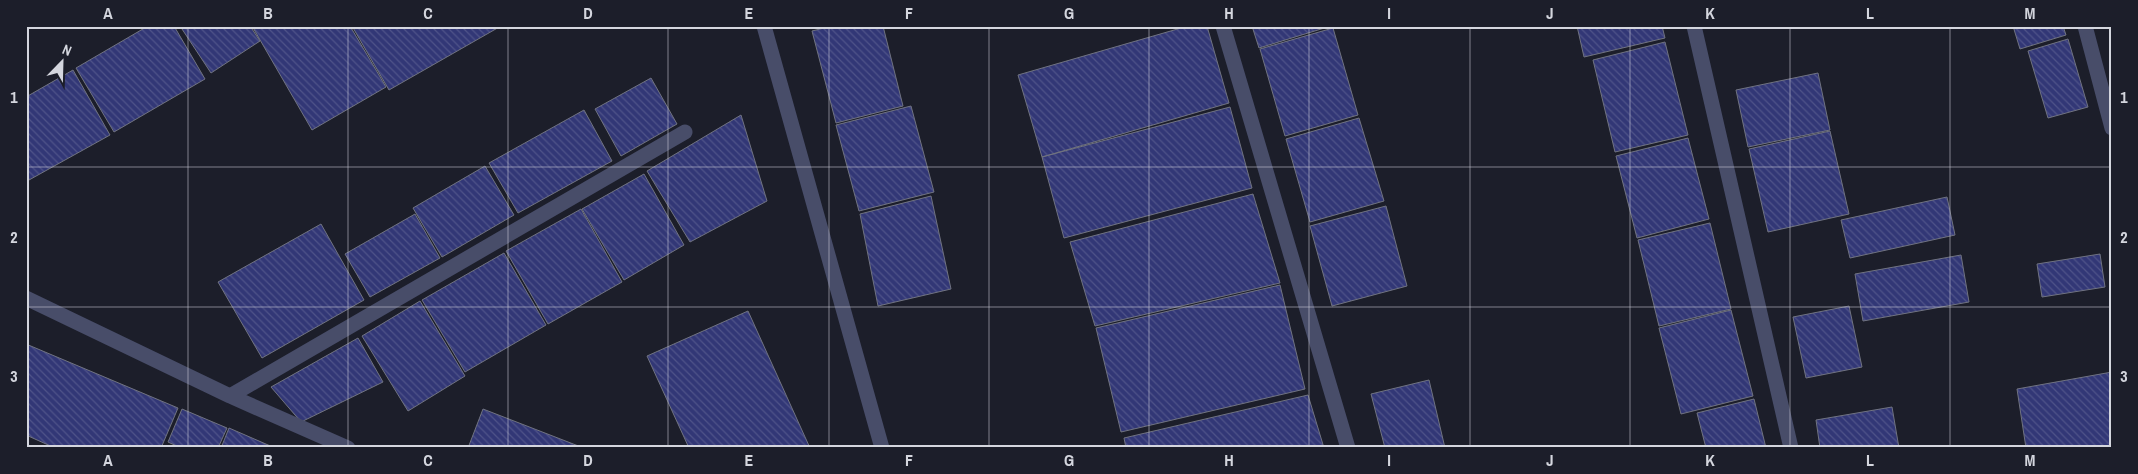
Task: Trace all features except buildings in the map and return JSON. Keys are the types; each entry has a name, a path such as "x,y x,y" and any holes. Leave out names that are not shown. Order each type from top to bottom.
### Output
{"street":[{"path":"764,26 882,448"},
{"path":"1224,26 1348,448"},
{"path":"1694,26 1791,448"},
{"path":"2085,26 2112,128"},
{"path":"230,396 685,132"},
{"path":"26,298 230,396 348,448"}]}
